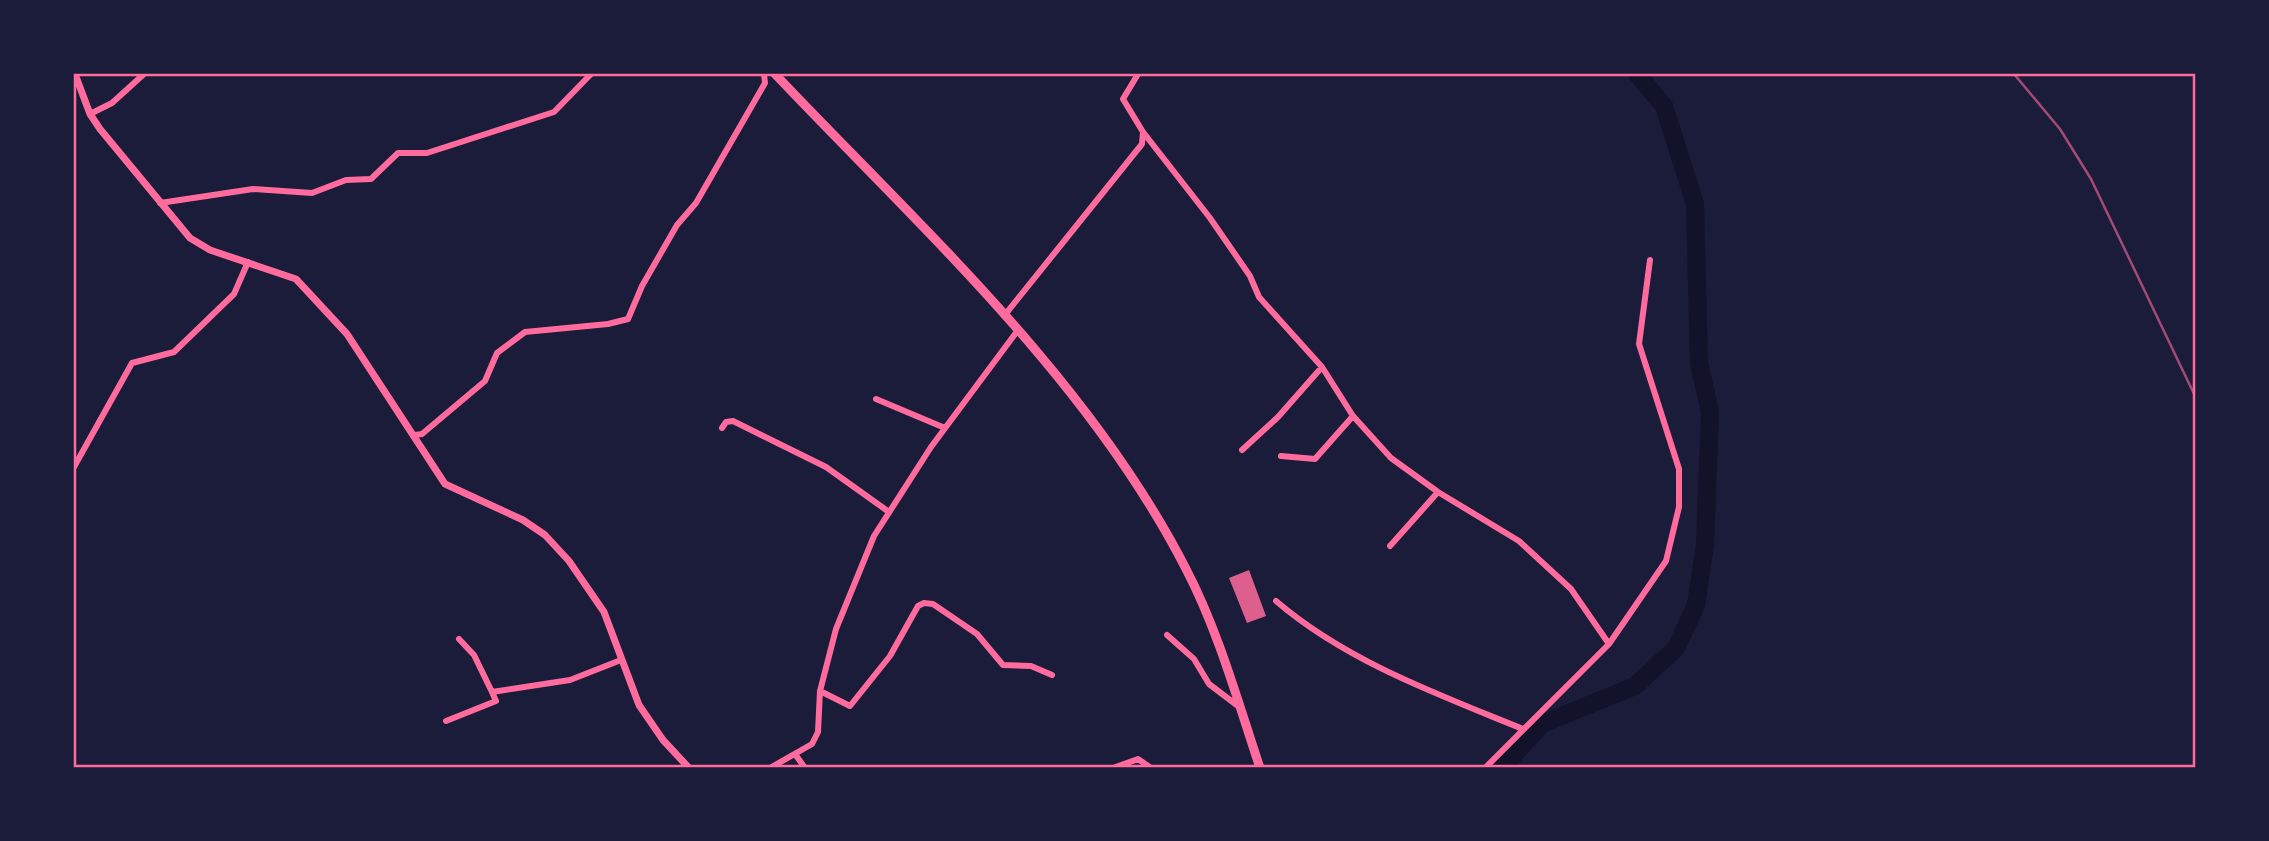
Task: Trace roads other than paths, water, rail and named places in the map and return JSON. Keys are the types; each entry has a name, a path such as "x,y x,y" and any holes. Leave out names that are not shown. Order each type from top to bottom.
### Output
{"main road":[{"path":"775,74 1018,330 1121,458 1200,600 1259,768"}],"street":[{"path":"75,74 90,114 190,238 210,250 296,279 347,334 445,484 523,520 544,535 569,561 604,612 639,705 663,740 689,768"},
{"path":"90,114 112,103 144,74"},
{"path":"160,203 253,189 312,194 346,180 371,179 398,153 427,153 554,112 591,74"},
{"path":"415,435 422,434 485,381 497,353 525,332 607,324 628,319 642,286 677,225 695,204 765,83 764,74"},
{"path":"1138,74 1124,99 1143,132 1210,218 1250,276 1259,297 1322,367 1353,416 1391,458 1438,492 1518,541 1571,589 1609,644"},
{"path":"1004,316 1128,165 1142,144 1143,132"},
{"path":"1485,768 1609,644 1667,561 1679,507 1679,469 1639,344 1650,260"},
{"path":"74,467 132,363 174,352 234,294 248,262"},
{"path":"770,768 812,744 818,732 820,691 836,629 874,536 945,428 1018,330"},
{"path":"1242,450 1278,417 1322,367"},
{"path":"876,399 945,428"},
{"path":"1281,456 1315,459 1353,416"},
{"path":"722,428 726,422 733,421 826,467 889,512"},
{"path":"1390,546 1438,492"},
{"path":"1276,601 1310,631 1408,682 1523,729"},
{"path":"820,691 850,706 890,656 918,606 924,603 933,604 976,634 1003,666 1031,666 1052,675"},
{"path":"1167,635 1194,659 1209,684 1238,706"},
{"path":"446,721 496,701 474,655 459,639"},
{"path":"492,692 570,680 621,660"},
{"path":"794,754 805,768"},
{"path":"1113,768 1138,759 1151,768"}],"waterway":[{"path":"1502,768 1542,724 1635,686 1676,648 1696,605 1705,545 1710,412 1699,363 1695,204 1664,106 1637,74"}],"railway":[{"path":"2014,74 2060,129 2091,179 2196,398"}]}
